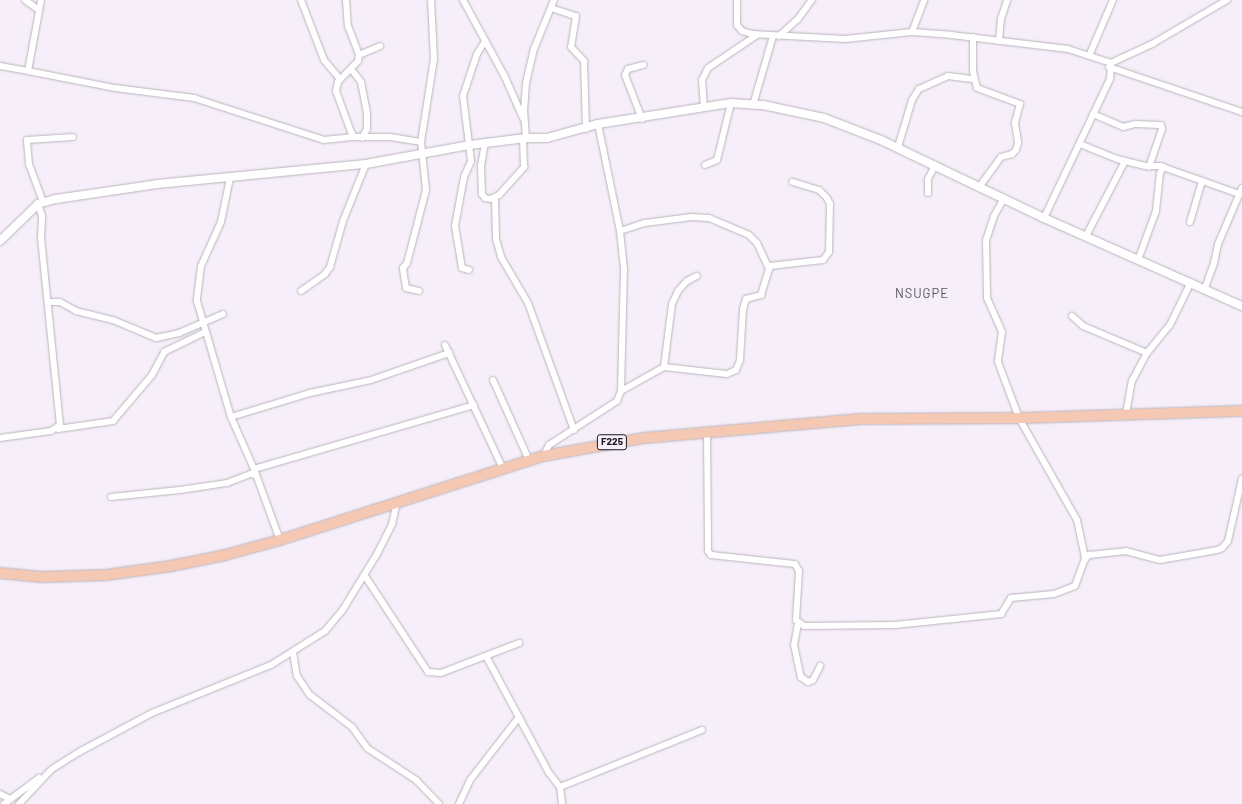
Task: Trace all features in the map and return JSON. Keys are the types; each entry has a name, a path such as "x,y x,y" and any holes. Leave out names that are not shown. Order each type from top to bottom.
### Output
{"main road":[{"name":"F225","path":"0,573 42,577 106,575 171,566 280,540 543,456 607,443 707,432 863,419 1019,418 1242,411"}],"street":[{"path":"25,0 39,10"},
{"path":"28,72 41,0"},
{"path":"300,0 324,60 340,80"},
{"path":"346,0 348,26 359,55 358,62 340,80 336,91 354,137"},
{"path":"419,291 406,288 403,268 407,262 426,190 421,156 421,142 434,59 431,0"},
{"path":"485,143 481,166 482,194 485,198 495,197 524,167 526,83 534,49 554,0"},
{"path":"737,0 736,25 742,31 757,35 844,39 912,32 1068,50 1090,56 1110,65 1242,112"},
{"path":"753,105 776,36 798,19 812,0"},
{"path":"912,32 924,0"},
{"path":"999,41 1000,19 1008,0"},
{"path":"1090,56 1112,0"},
{"path":"1110,65 1152,44 1227,0"},
{"path":"466,1 485,41 505,76 525,124"},
{"path":"551,8 576,16 571,47 584,61 586,128"},
{"path":"704,108 704,74 714,63 757,35"},
{"path":"973,38 974,79 981,92 998,94 1020,104 1015,123 1018,144 1016,150 1012,154 1001,157 979,187"},
{"path":"469,270 462,268 455,226 464,177 472,161 465,124 463,96 477,54 485,41"},
{"path":"359,55 380,46"},
{"path":"642,119 625,75 628,69 643,65"},
{"path":"1044,218 1110,79 1110,65"},
{"path":"0,66 115,88 194,98 324,140 354,137 390,137 421,142"},
{"path":"351,69 361,82 367,114 368,128 362,138"},
{"path":"898,147 912,100 919,89 948,76 974,79"},
{"path":"705,165 717,160 731,103"},
{"path":"0,241 40,203 122,188 366,164 421,156 470,145 525,138 547,138 598,124 642,119 731,103 753,105 824,118 898,147 1044,218 1205,288 1242,306"},
{"path":"1093,114 1123,127 1135,124 1161,125 1162,129 1149,167"},
{"path":"543,456 549,445 617,401 621,391 625,300 620,231 598,124"},
{"path":"58,429 61,416 42,238 42,216 40,203 29,164 27,140 74,137"},
{"path":"1080,144 1125,161 1149,167 1163,167 1202,181 1241,191 1218,244 1214,263 1205,288"},
{"path":"1086,236 1125,161"},
{"path":"301,291 325,274 330,266 343,221 366,164"},
{"path":"928,194 928,179 935,165"},
{"path":"1138,260 1156,211 1160,173 1163,167"},
{"path":"230,178 221,222 198,279 197,300 202,323 231,417 255,472 280,540"},
{"path":"1190,222 1202,181"},
{"path":"769,269 778,264 823,260 829,252 830,204 827,198 819,190 792,182"},
{"path":"495,197 496,239 501,256 528,303 574,430"},
{"path":"1004,198 994,216 986,240 987,298 1002,332 998,362 1019,418 1077,520 1085,559"},
{"path":"620,231 645,223 692,217 709,218 748,235 757,243 769,269 761,295 748,297 744,304 740,360 736,370 727,374 664,367 621,391"},
{"path":"664,367 672,304 678,291 687,281 697,276"},
{"path":"1126,414 1132,381 1147,353 1170,325 1191,282"},
{"path":"49,302 60,302 76,311 113,320 156,338 179,334 223,314"},
{"path":"1072,316 1083,326 1147,353"},
{"path":"0,438 113,422 152,376 164,352 205,332"},
{"path":"445,345 503,469"},
{"path":"231,417 310,393 371,380 449,353"},
{"path":"493,380 529,460"},
{"path":"111,497 180,490 227,482 255,472 474,405"},
{"path":"707,432 708,551 712,555 795,564 799,571 796,616 798,623 794,645 801,678 808,682 813,680 820,666"},
{"path":"798,623 804,626 895,625 1001,614 1012,598 1054,594 1075,586 1085,559 1089,555 1121,551 1160,560 1222,548 1228,541 1242,479"},
{"path":"4,804 52,770 152,713 271,665 325,631 342,611 365,576 392,524 397,503"},
{"path":"365,576 428,672 441,673 519,643"},
{"path":"293,652 297,676 310,696 352,728 367,748 416,780 439,804"},
{"path":"486,656 549,773 560,787 562,804"},
{"path":"459,804 470,780 519,717"},
{"path":"560,787 702,730"},
{"path":"19,804 52,770"},
{"path":"0,794 10,799"}],"district":[{"name":"NSUGPE","path":"922,293"}]}
